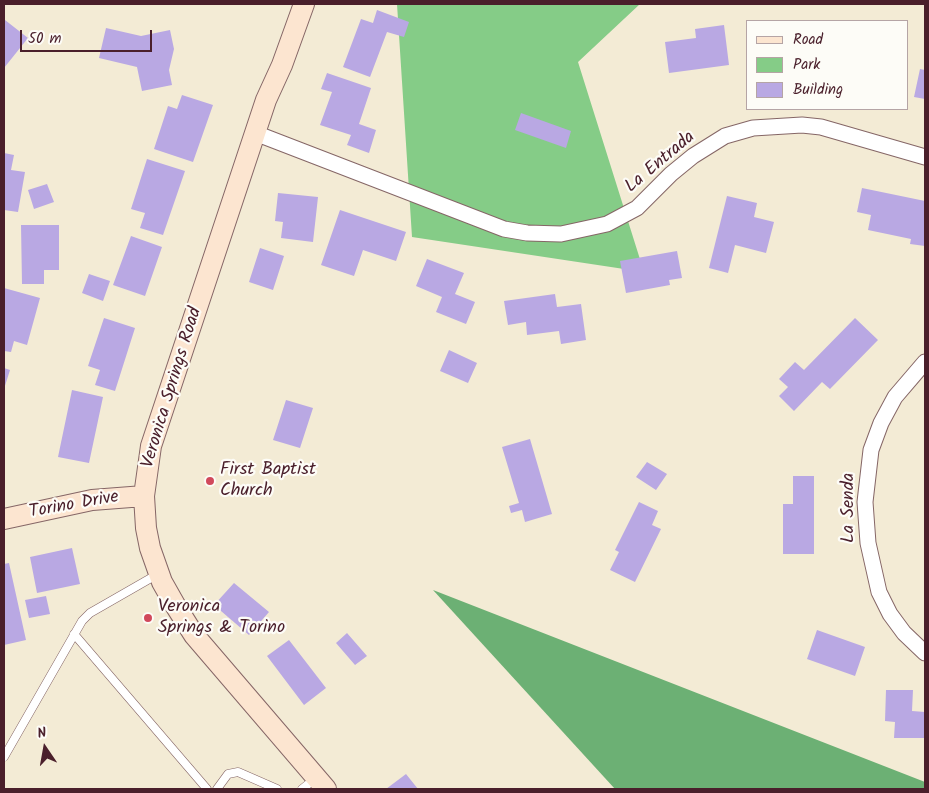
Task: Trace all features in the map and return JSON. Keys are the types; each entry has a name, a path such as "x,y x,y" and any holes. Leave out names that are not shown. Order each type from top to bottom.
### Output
{"street":[{"name":"Veronica Springs Road","path":"304,4 255,133 151,446 144,496 146,528 159,573 175,605 194,635 315,786"},
{"name":"La Entrada","path":"255,133 504,229 527,233 561,234 606,224 637,208 671,174 693,156 725,136 753,128 802,125 821,127 925,157"},
{"name":"La Senda","path":"925,362 895,397 881,423 871,450 865,502 868,543 879,592 890,614 904,633 925,653"},
{"name":"Torino Drive","path":"4,519 92,500 144,496"}],"lane":[{"path":"4,757 74,634 90,612 159,573"},
{"path":"74,634 207,789"},
{"path":"217,789 228,774 238,772 277,789"}],"green space":[{"path":"397,4 640,4 578,62 644,272 412,237"},
{"path":"433,590 925,782 925,789 615,789"}],"building":[{"path":"377,10 409,22 404,37 387,32 370,77 343,67 361,19 373,23"},
{"path":"4,21 28,38 4,68"},
{"path":"724,25 729,65 669,73 665,42 696,38 695,29"},
{"path":"106,28 141,36 170,30 174,49 169,70 172,85 142,91 137,67 99,58"},
{"path":"920,69 925,70 925,99 914,97"},
{"path":"327,73 371,88 359,124 376,130 369,153 347,145 351,135 320,125 332,92 321,89"},
{"path":"182,95 213,105 193,162 154,149 168,106 177,109"},
{"path":"521,113 571,131 566,148 515,130"},
{"path":"4,153 14,155 11,170 25,172 18,212 4,210"},
{"path":"147,159 185,171 163,235 140,228 145,213 131,209"},
{"path":"47,184 54,202 34,209 28,190"},
{"path":"862,188 925,201 925,246 910,244 911,239 868,230 871,215 857,212"},
{"path":"278,193 318,197 313,242 281,238 283,222 275,221"},
{"path":"727,196 757,203 754,217 774,222 766,253 735,245 728,273 709,268"},
{"path":"340,210 406,232 396,261 363,250 354,276 321,265"},
{"path":"21,225 59,225 59,270 44,270 44,284 22,284"},
{"path":"131,236 162,247 145,296 113,285"},
{"path":"260,248 284,256 273,290 249,282"},
{"path":"677,251 682,278 669,280 670,285 626,293 620,261"},
{"path":"427,259 464,273 455,294 475,302 466,324 436,312 442,297 416,286"},
{"path":"89,274 110,281 103,301 82,293"},
{"path":"4,288 40,298 27,345 14,341 11,352 4,351"},
{"path":"555,294 557,307 581,304 586,340 561,344 559,331 527,335 526,322 508,325 504,301"},
{"path":"104,318 135,328 115,391 95,385 100,370 88,366"},
{"path":"855,318 878,340 830,389 822,382 794,411 779,396 788,387 779,379 795,362 804,370"},
{"path":"449,350 477,363 468,383 440,371"},
{"path":"4,368 10,370 4,389"},
{"path":"72,390 103,397 89,463 58,457"},
{"path":"286,400 313,408 300,448 273,440"},
{"path":"530,439 552,514 525,522 522,510 511,513 509,506 519,503 502,447"},
{"path":"647,462 667,474 656,490 636,477"},
{"path":"793,476 814,476 814,554 783,554 783,504 793,504"},
{"path":"639,502 658,511 652,525 661,529 635,582 610,570 619,552 615,550"},
{"path":"72,548 80,584 37,593 30,557"},
{"path":"9,563 26,640 4,645 4,564"},
{"path":"234,583 269,612 249,635 214,605"},
{"path":"46,596 50,614 29,618 25,600"},
{"path":"817,630 865,647 855,676 807,659"},
{"path":"347,633 367,656 355,665 336,643"},
{"path":"289,640 326,688 304,705 267,656"},
{"path":"886,690 913,690 912,711 925,712 925,738 894,738 895,722 885,721"},
{"path":"406,774 418,789 386,789"}],"place":[{"name":"First Baptist Church","path":"210,481"},
{"name":"Veronica Springs & Torino","path":"148,618"}]}
